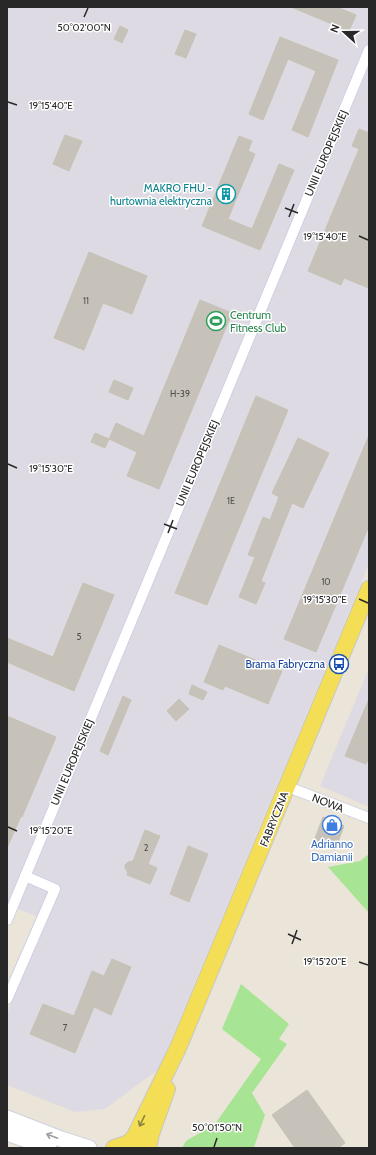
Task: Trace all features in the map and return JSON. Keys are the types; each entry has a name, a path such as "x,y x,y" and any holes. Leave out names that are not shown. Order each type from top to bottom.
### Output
{"main road":[{"name":"FABRYCZNA","path":"128,1146 135,1136 178,1048 288,787 369,589"},
{"name":"FABRYCZNA","path":"148,1148 178,1048"},
{"path":"7,1118 88,1148"},
{"path":"7,1133 49,1148"}],"street":[{"name":"UNII EUROPEJSKIEJ","path":"7,920 369,50"},
{"name":"NOWA","path":"288,787 369,818"},
{"path":"7,999 55,889 25,876"}],"shaded area":[{"path":"7,7 369,7 369,564 159,1069 105,1109 75,1112 7,1085 7,1014 44,919 7,905"},
{"path":"369,668 369,807 320,786"}],"green space":[{"path":"369,854 369,913 328,867 360,861"},
{"path":"241,984 289,1024 279,1039 287,1044 252,1093 265,1115 254,1147 182,1148 186,1141 215,1124 261,1059 222,1029"}],"building":[{"path":"291,7 337,7 356,15 349,31"},
{"path":"120,26 128,30 122,43 114,39"},
{"path":"185,30 196,34 186,58 175,54"},
{"path":"280,37 338,60 308,137 292,130 316,71 288,59 263,120 249,114"},
{"path":"359,129 369,133 369,288 344,278 341,285 308,271 359,149 352,146"},
{"path":"65,135 82,141 69,171 53,164"},
{"name":"MAKRO FHU - hurtownia elektryczna","path":"239,136 252,141 248,151 255,154 228,219 252,229 279,164 294,170 260,250 202,226"},
{"path":"89,252 147,276 132,314 103,303 84,350 54,338"},
{"path":"200,300 232,313 159,489 127,476 137,452 109,439 116,423 144,436"},
{"path":"114,380 133,388 128,400 109,392"},
{"path":"256,396 288,410 207,605 175,593"},
{"path":"95,433 109,439 105,448 91,442"},
{"path":"369,435 369,526 316,652 284,639"},
{"path":"298,438 329,453 303,508 292,503 261,581 265,583 256,604 239,597 255,557 248,555 263,517 270,520 279,497 272,493"},
{"path":"83,583 114,595 74,691 7,662 7,638 53,657"},
{"path":"219,645 282,671 268,704 225,686 223,690 204,682"},
{"path":"192,685 207,692 203,700 189,694"},
{"path":"123,696 131,700 108,755 100,751"},
{"path":"179,699 189,709 176,721 167,711"},
{"path":"369,699 369,757 366,764 345,756"},
{"path":"7,716 56,737 22,817 21,816 7,848"},
{"path":"323,817 344,826 335,850 314,841"},
{"path":"145,830 160,836 148,864 157,868 150,884 127,875 128,873 125,868 125,865 128,862 133,861"},
{"path":"188,846 208,854 189,902 170,894"},
{"path":"112,959 131,967 111,1015 94,1007 75,1053 30,1034 43,1004 74,1016 92,971 104,976"},
{"path":"307,1090 345,1143 338,1148 295,1148 272,1115"}],"place":[{"name":"MAKRO FHU - hurtownia elektryczna","path":"226,194"},
{"name":"Centrum Fitness Club","path":"216,321"},
{"name":"Brama Fabryczna","path":"339,664"},
{"name":"Adrianno Damianii","path":"332,825"}]}
